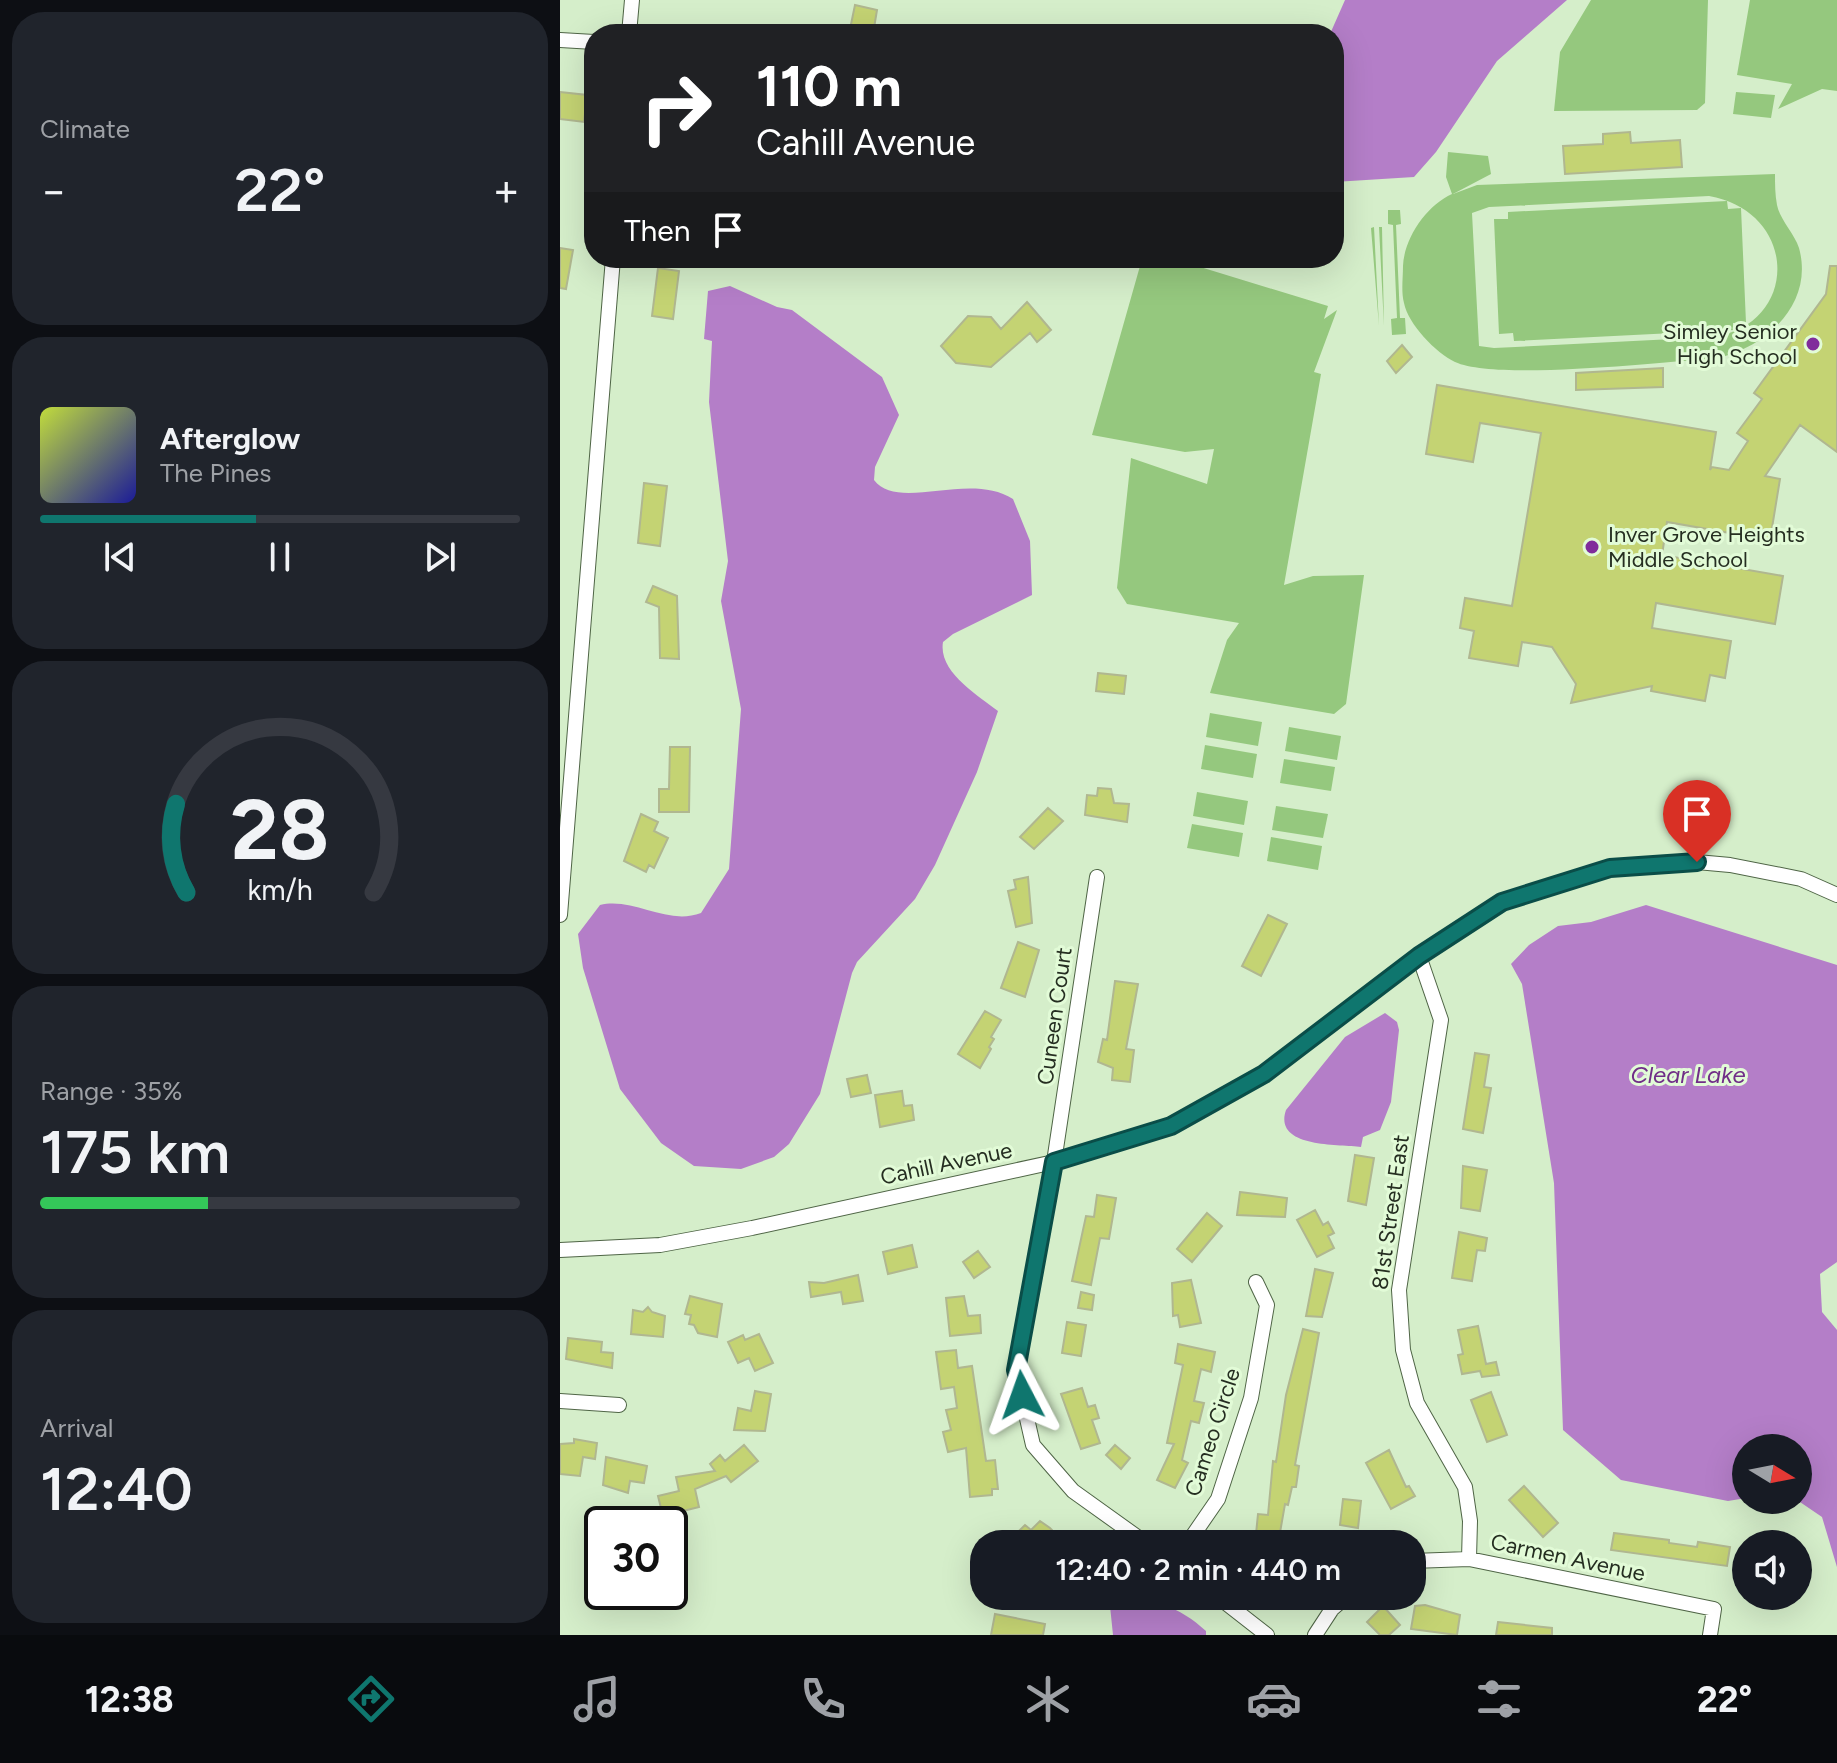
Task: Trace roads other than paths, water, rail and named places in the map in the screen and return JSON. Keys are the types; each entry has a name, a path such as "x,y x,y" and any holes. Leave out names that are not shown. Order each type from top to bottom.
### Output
{"street":[{"path":"630,24 632,0"},
{"path":"560,40 584,41"},
{"path":"560,915 612,268"},
{"name":"Cahill Avenue","path":"560,1250 660,1245 1054,1162 1171,1126 1264,1074 1419,956 1502,902 1610,868 1697,862 1730,865 1801,879 1837,895"},
{"name":"Cuneen Court","path":"1097,877 1054,1162 1016,1370 1033,1445 1073,1491 1127,1530"},
{"name":"81st Street East","path":"1419,956 1441,1020 1399,1290 1403,1350 1417,1403 1465,1487 1470,1521 1469,1559"},
{"name":"Cameo Circle","path":"1197,1530 1218,1499 1251,1398 1267,1305 1256,1282"},
{"path":"560,1401 619,1405"},
{"name":"Carmen Avenue","path":"1426,1561 1469,1559 1714,1609 1710,1635"},
{"path":"1235,1610 1267,1635"},
{"path":"1315,1635 1331,1610"}],"water":[{"path":"1345,0 1567,0 1497,61 1436,152 1414,177 1344,181 1344,24 1334,24"},
{"path":"730,286 777,307 792,310 882,377 899,415 875,467 874,480 885,489 917,493 976,489 995,491 1013,499 1030,541 1032,595 953,634 943,642 943,653 953,673 998,711 977,772 935,865 915,899 857,962 820,1094 789,1144 774,1157 741,1169 694,1166 661,1143 620,1089 583,968 578,934 600,905 625,905 676,916 701,913 729,869 741,709 721,601 728,561 709,402 712,341 704,339 708,291"},
{"name":"Clear Lake","path":"1646,905 1837,965 1837,1262 1820,1274 1822,1312 1837,1330 1837,1567 1822,1517 1812,1510 1812,1434 1732,1434 1732,1500 1728,1501 1621,1480 1563,1430 1554,1183 1522,984 1511,964 1529,945 1558,926 1591,922"},
{"path":"1385,1013 1397,1022 1399,1030 1391,1102 1380,1130 1363,1137 1361,1147 1298,1138 1289,1131 1285,1122 1286,1110 1345,1037"},
{"path":"1110,1610 1177,1610 1206,1631 1206,1635 1113,1635"}],"place":[{"name":"Simley Senior High School","path":"1813,344"},
{"name":"Inver Grove Heights Middle School","path":"1592,547"}]}
